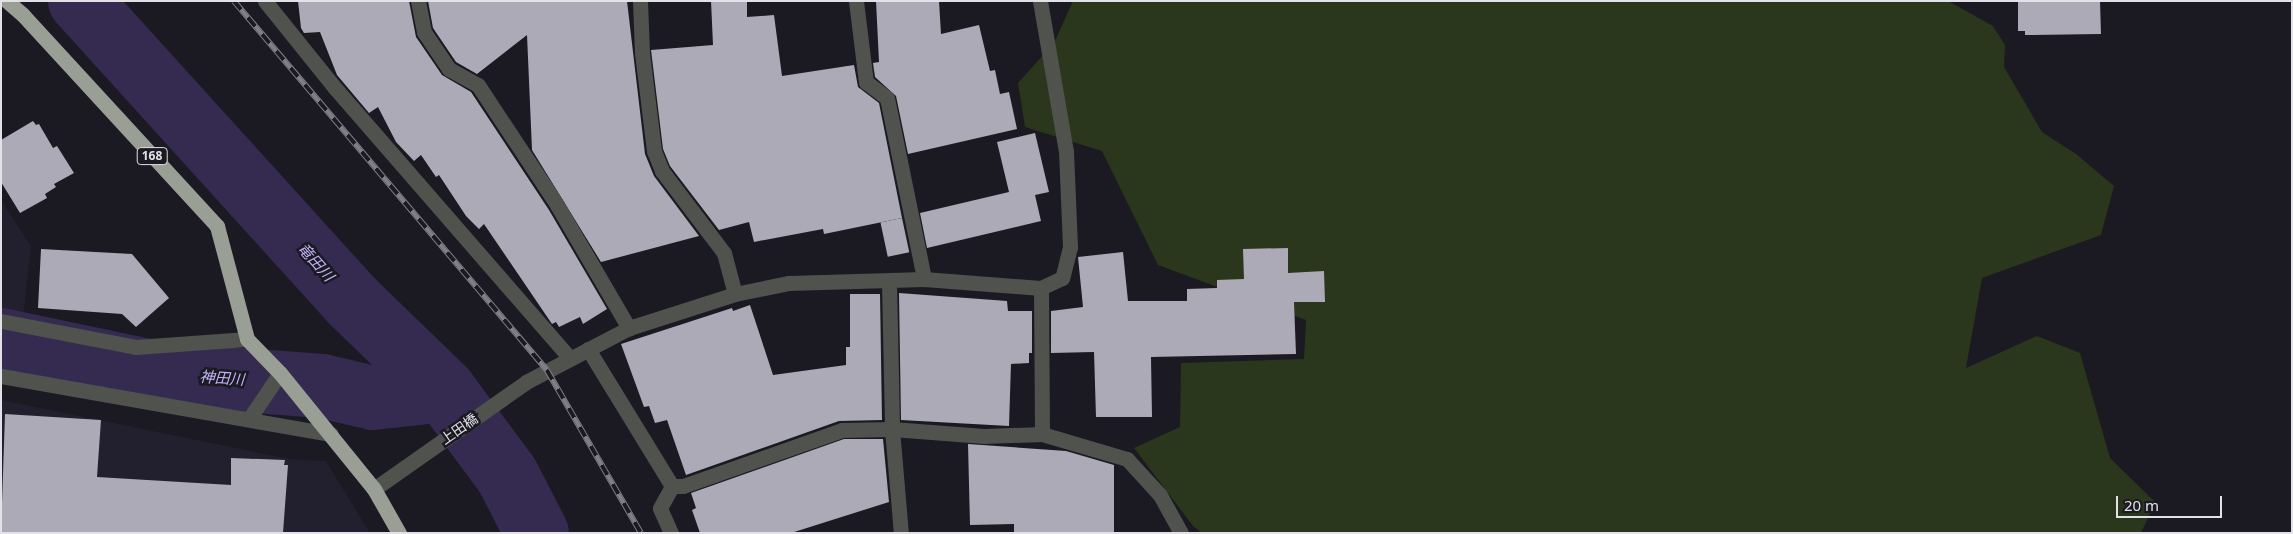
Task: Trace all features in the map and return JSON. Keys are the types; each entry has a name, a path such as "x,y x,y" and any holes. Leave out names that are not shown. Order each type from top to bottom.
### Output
{"highway":[{"name":"168","path":"7,1 23,15 217,226 247,339"},
{"path":"247,339 280,372 331,434 374,489 399,533"}],"street":[{"path":"265,1 336,88 570,358"},
{"path":"418,1 424,32 450,69 478,85 557,205 629,328"},
{"path":"640,1 642,53 654,151 662,171 724,253 736,294"},
{"path":"856,1 866,82 886,98 924,279"},
{"path":"1040,1 1066,151 1070,247 1062,278 1042,288 1042,434"},
{"name":"上田橋","path":"374,489 526,382 570,358 629,328 736,294 788,283 890,282 924,279 1042,288"},
{"path":"890,282 892,428 901,533"},
{"path":"1,320 136,347 247,339"},
{"path":"588,349 672,486"},
{"path":"249,418 280,372"},
{"path":"1,376 249,418 331,434"},
{"path":"672,486 683,486 842,430 892,428 984,436 1042,434 1127,459 1160,495 1181,533"},
{"path":"671,533 660,508 672,486"}],"shaded area":[{"path":"1,200 31,246 23,319 1,315"},
{"path":"1,400 290,459 326,461 370,533 1,533"}],"green space":[{"path":"1073,1 1948,1 1993,26 2005,45 2004,67 2042,132 2076,154 2114,186 2101,235 1982,278 1966,368 2037,336 2080,353 2110,458 2155,502 2141,533 1202,533 1193,526 1134,448 1180,427 1181,363 1304,359 1306,320 1158,265 1102,151 1025,127 1018,83 1054,43"}],"building":[{"path":"298,1 409,1 416,37 442,75 471,92 549,210 607,309 583,324 580,317 559,327 556,322 552,324 484,224 479,229 466,216 439,175 436,177 421,155 414,161 396,142 378,107 369,113 337,75 320,32 304,33 301,28"},
{"path":"428,1 627,1 645,154 654,176 699,236 601,262 532,150 527,35 477,74 456,62 433,28"},
{"path":"711,1 747,1 747,17 774,15 782,76 854,65 858,87 879,103 902,218 824,234 823,229 754,242 749,222 719,230 670,166 663,149 651,50 713,45"},
{"path":"876,1 939,1 941,34 979,25 990,71 995,70 1000,94 1009,92 1017,129 908,154 896,96 875,77 873,63 879,62"},
{"path":"2018,1 2100,1 2101,34 2025,35 2025,31 2018,31"},
{"path":"33,121 36,125 39,124 53,148 57,146 74,173 54,184 56,187 45,194 47,198 20,213 1,182 1,140"},
{"path":"1035,133 1049,192 1035,195 1041,221 927,248 920,213 1009,192 997,142"},
{"path":"902,218 909,252 888,257 880,223"},
{"path":"1288,248 1288,273 1324,271 1325,302 1294,302 1296,354 1151,357 1152,417 1096,417 1094,352 1051,353 1051,311 1083,307 1078,257 1123,252 1128,301 1187,301 1187,289 1217,288 1217,280 1244,279 1243,249"},
{"path":"41,249 132,254 169,298 136,327 122,314 38,308"},
{"path":"899,293 1007,301 1008,311 1032,311 1032,353 1029,353 1029,363 1011,364 1009,426 901,420"},
{"path":"850,294 880,294 882,420 839,421 686,475 667,420 655,423 649,406 644,407 621,344 732,308 733,311 750,305 773,375 846,365 846,347 850,347"},
{"path":"5,414 101,420 97,477 231,485 231,458 285,460 284,465 288,465 283,533 1,533"},
{"path":"844,439 883,439 889,502 791,533 700,533 692,510 696,508 691,493"},
{"path":"968,444 1066,451 1114,465 1114,533 1014,533 1014,524 970,525"}],"waterway":[{"name":"竜田川","path":"80,1 352,301 444,390 507,475 537,533"},
{"name":"神田川","path":"1,340 162,374 322,386 373,398 444,390"}],"railway":[{"path":"234,1 547,370 641,533"}]}
